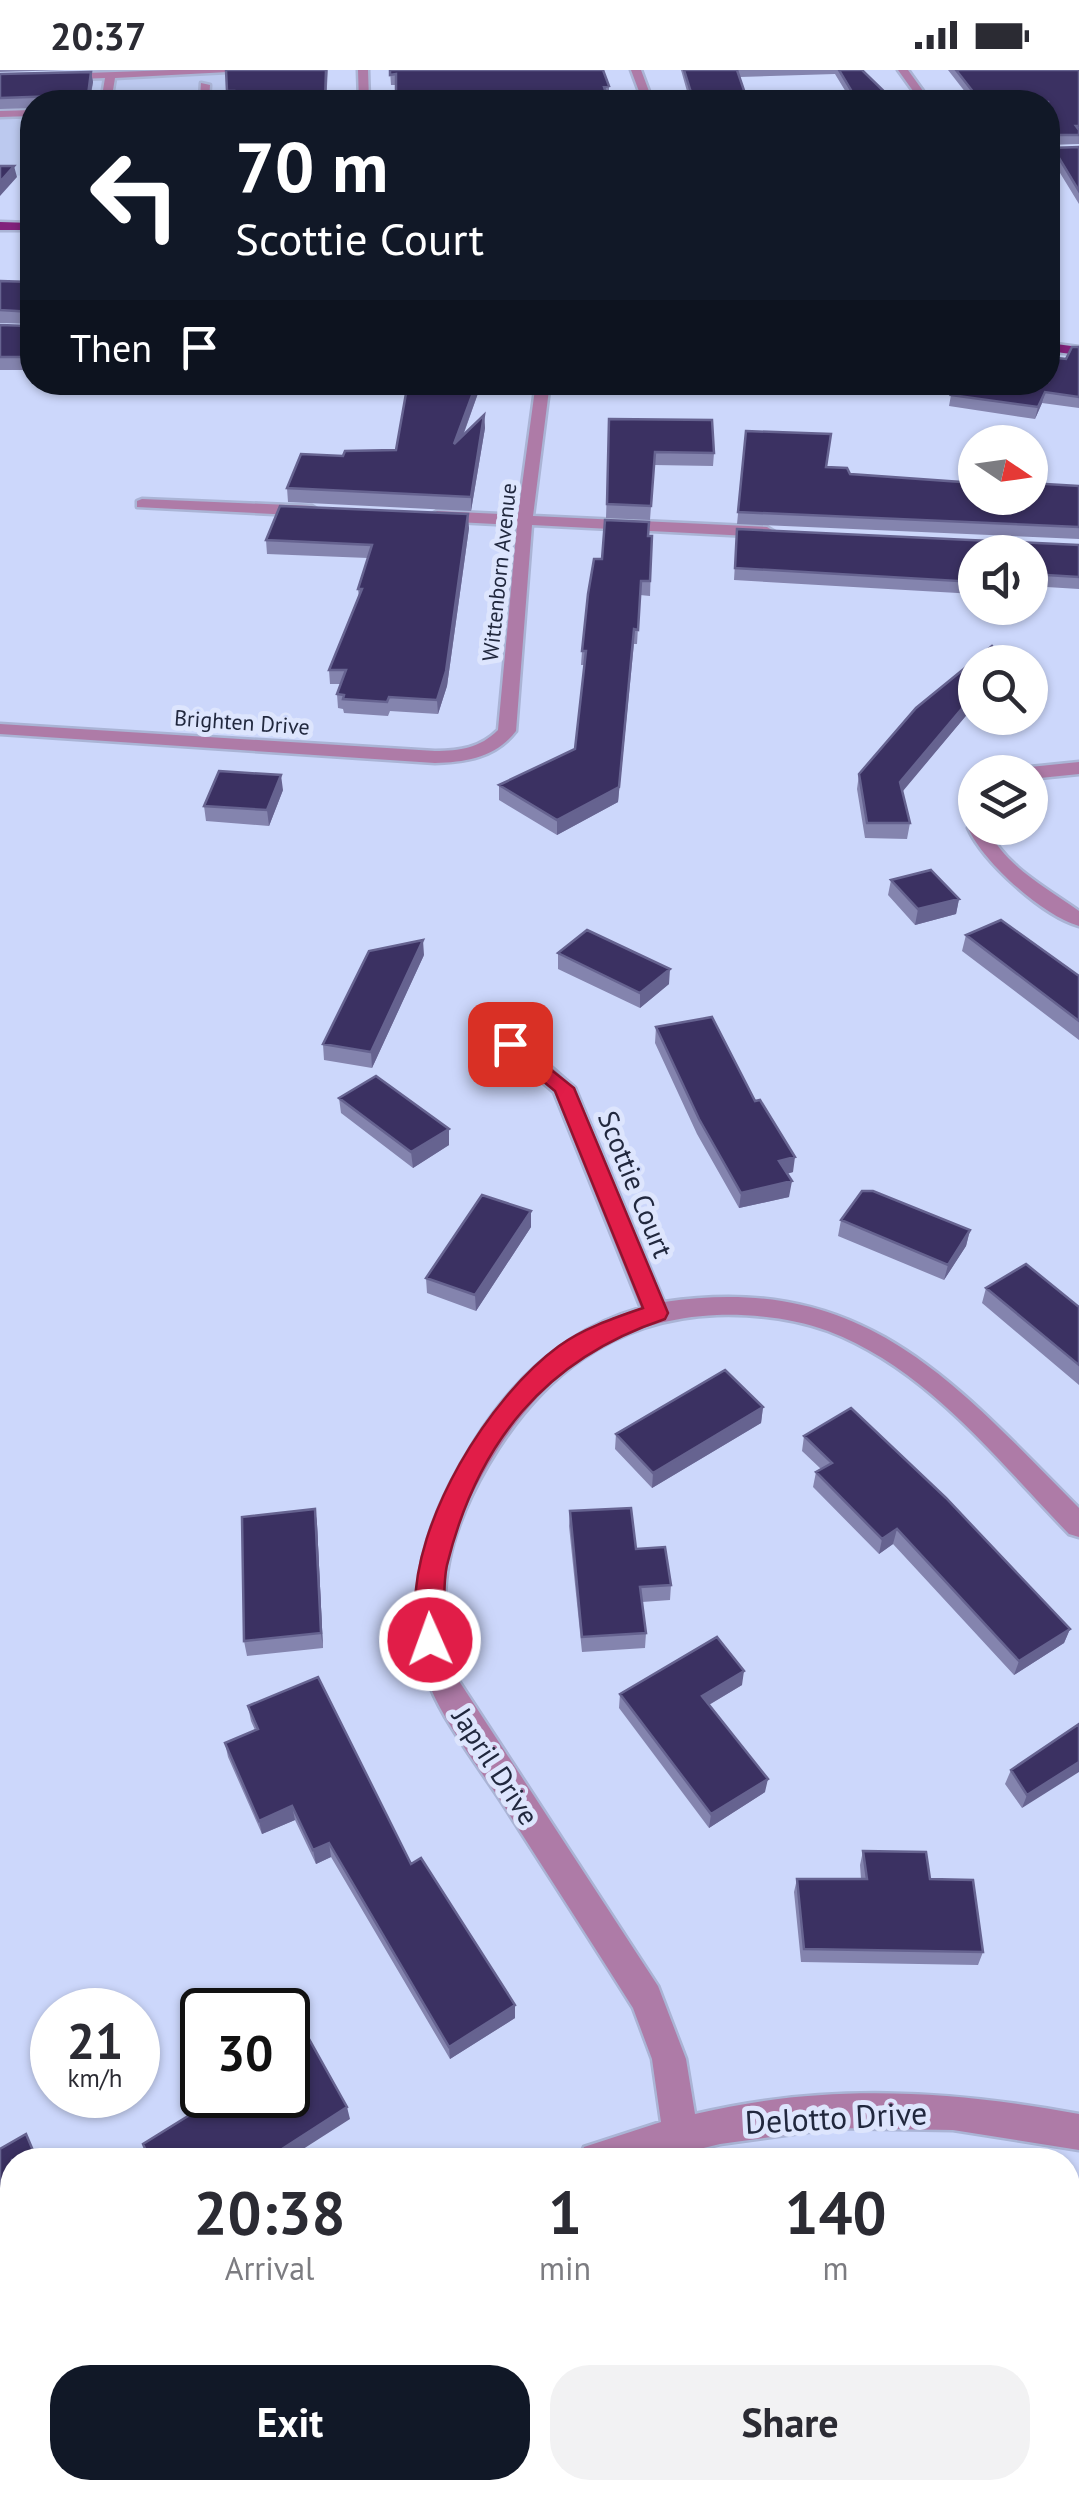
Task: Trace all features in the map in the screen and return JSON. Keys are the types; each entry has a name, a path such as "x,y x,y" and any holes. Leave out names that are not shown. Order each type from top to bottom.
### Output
{"street":[{"path":"0,79 258,70"},
{"path":"206,90 218,72"},
{"path":"111,75 108,88 206,85"},
{"name":"Wittenborn Avenue","path":"480,752 498,744 507,731 525,520 541,395"},
{"path":"142,504 334,512"},
{"path":"410,515 782,533"},
{"name":"Brighten Drive","path":"0,729 435,757 480,752"},
{"path":"1048,772 1079,768"},
{"path":"984,845 995,858 1079,920"},
{"name":"Scottie Court","path":"510,1044 564,1088 656,1313"},
{"name":"Japril Drive","path":"680,2132 669,2060 646,1998 445,1686 430,1640 428,1590 442,1534 464,1482 496,1428 536,1380 568,1352 611,1328 656,1313 736,1304 789,1310 837,1324 885,1346 925,1374 1079,1526"},
{"name":"Delotto Drive","path":"633,2148 680,2132 782,2113 900,2106 1006,2116 1079,2132"}],"shaded area":[{"path":"228,74 226,90 20,90 20,176 0,175 0,82"}],"building":[{"path":"226,70 326,70 325,90 227,90"},
{"path":"390,70 603,70 609,86 605,90 396,90 396,74 390,75"},
{"path":"684,70 737,70 744,90 690,90"},
{"path":"839,70 862,70 883,90 851,90"},
{"path":"956,70 1079,70 1079,135 1060,135 1060,90 972,90"},
{"path":"91,72 89,90 20,90 20,97 0,98 0,74"},
{"path":"1079,147 1079,191 1060,160 1060,148"},
{"path":"0,166 14,166 0,182"},
{"path":"0,281 20,282 20,311 0,310"},
{"path":"0,325 20,326 20,357 0,357"},
{"path":"1072,347 1079,347 1079,397 1060,394 1060,358 1066,359"},
{"path":"406,395 472,395 454,444 484,415 471,497 287,488 301,454 343,456 345,451 396,450"},
{"path":"951,395 1044,395 1038,407"},
{"path":"609,419 712,420 714,453 655,452 651,506 607,504"},
{"path":"746,431 831,434 826,467 847,468 850,474 958,482 958,515 1048,515 1048,484 1079,486 1079,527 738,512"},
{"path":"280,506 468,514 446,671 437,700 389,697 387,702 343,699 344,695 337,694 346,670 329,670 362,589 358,589 372,545 266,540"},
{"path":"605,520 649,522 648,536 652,536 650,581 641,581 638,630 634,629 619,787 557,820 499,785 575,749 588,594 594,559 602,559"},
{"path":"737,529 958,539 958,581 735,568"},
{"path":"1048,544 1079,545 1079,577 1048,575"},
{"path":"958,674 958,713 900,782 910,823 867,823 859,774 916,708"},
{"path":"219,771 281,775 267,810 204,806"},
{"path":"931,870 959,899 918,909 891,880"},
{"path":"1001,920 1079,976 1079,1021 966,935"},
{"path":"587,930 670,969 640,993 558,953"},
{"path":"423,940 371,1052 323,1044 369,951"},
{"path":"712,1017 755,1101 760,1100 795,1157 779,1161 792,1181 741,1193 699,1119 656,1027"},
{"path":"376,1076 449,1129 411,1152 339,1098"},
{"path":"862,1191 873,1191 970,1230 948,1265 841,1220"},
{"path":"482,1195 531,1211 475,1295 426,1278"},
{"path":"1026,1264 1079,1307 1079,1365 986,1288"},
{"path":"725,1370 763,1407 653,1473 616,1434"},
{"path":"851,1408 946,1498 1070,1629 1019,1661 897,1529 882,1539 816,1472 832,1463 804,1436"},
{"path":"631,1508 636,1549 665,1547 671,1585 640,1587 646,1633 582,1637 570,1511"},
{"path":"315,1509 321,1633 244,1641 242,1517"},
{"path":"717,1637 744,1671 702,1696 768,1779 711,1814 620,1694"},
{"path":"318,1677 411,1864 421,1858 515,2005 449,2047 329,1843 313,1850 292,1806 259,1821 225,1743 258,1729 248,1706"},
{"path":"1079,1724 1079,1762 1027,1795 1011,1770"},
{"path":"863,1851 926,1852 930,1879 973,1880 983,1952 804,1949 797,1879 867,1879"},
{"path":"310,2041 347,2107 284,2148 145,2148 143,2144 185,2118 310,2118"},
{"path":"26,2134 32,2148 2,2148"}],"route":[{"path":"430,1640 428,1590 442,1534 464,1482 496,1428 536,1380 568,1352 611,1328 656,1313 564,1088 510,1044"}]}
